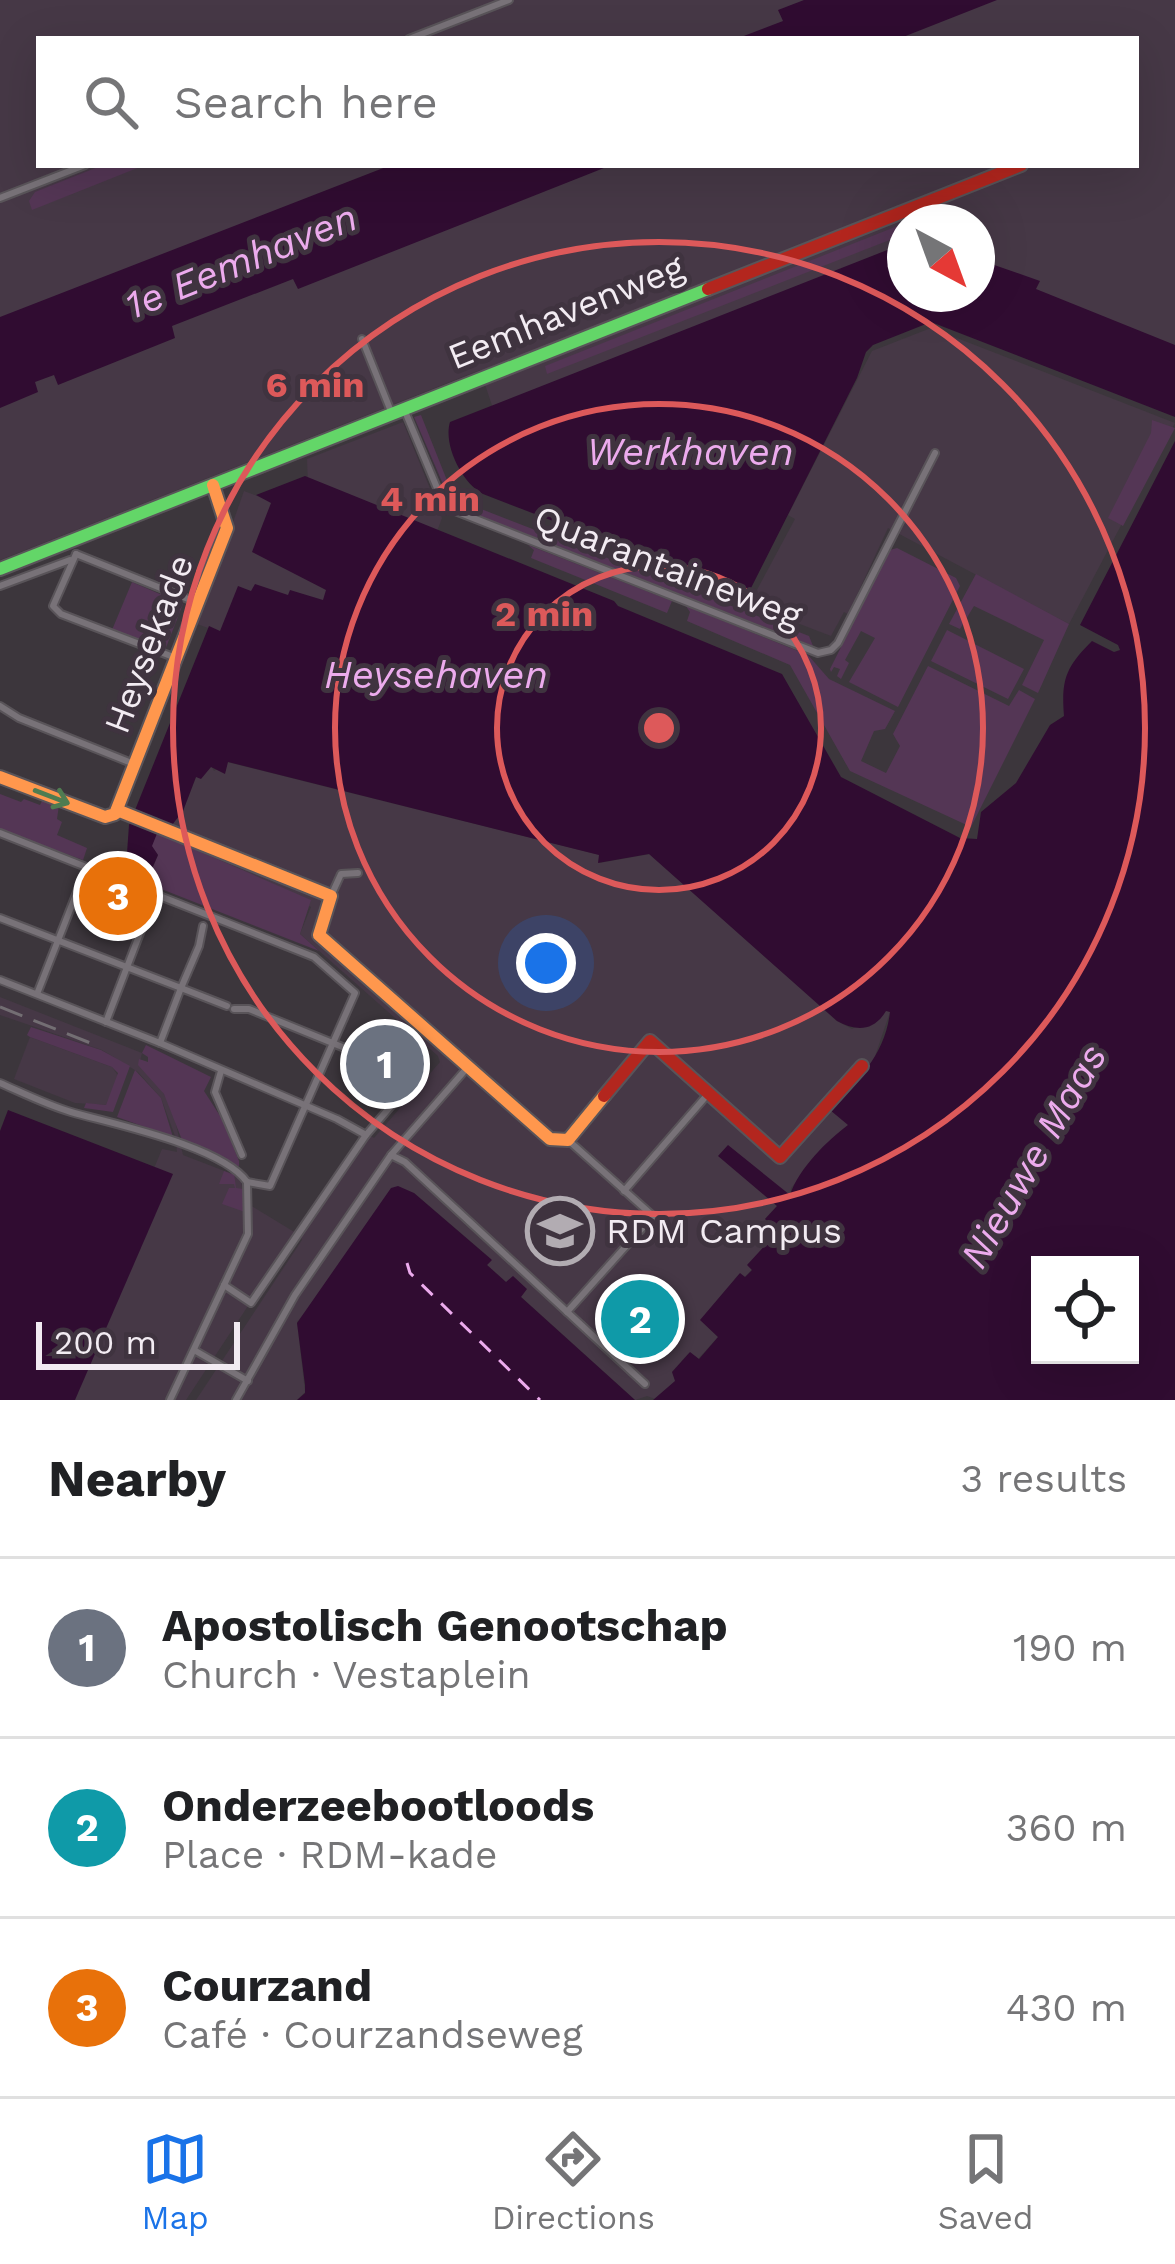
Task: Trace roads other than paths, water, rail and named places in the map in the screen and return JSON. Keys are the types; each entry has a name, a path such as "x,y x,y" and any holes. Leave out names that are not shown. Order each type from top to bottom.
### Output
{"street":[{"path":"417,36 509,0"},
{"path":"0,198 77,168"},
{"name":"Eemhavenweg","path":"0,569 73,552 213,485 1013,168"},
{"name":"Quarantaineweg","path":"362,339 445,507 818,653 838,643 935,453"},
{"name":"Heysekade","path":"117,814 227,528 213,485"},
{"path":"0,586 73,552 197,603"},
{"path":"73,552 53,606 61,614 176,658"},
{"path":"0,706 134,764"},
{"path":"0,777 174,833 332,896"},
{"path":"0,833 314,957 354,996 270,1186 247,1182"},
{"path":"37,994 87,868"},
{"path":"358,873 340,874 319,934 550,1139 568,1140 653,1216 567,1312"},
{"path":"106,1022 155,894"},
{"path":"0,918 362,1055 380,1054 415,1074 415,1080 366,1135 251,1304 224,1285"},
{"path":"160,1043 199,946 202,926"},
{"path":"0,980 160,1043 366,1135"},
{"path":"568,1140 650,1041 780,1157 862,1066"},
{"path":"236,1400 296,1295 391,1155 466,1068"},
{"path":"221,1071 215,1092 242,1155"},
{"path":"0,1083 67,1111 172,1141 238,1171 247,1182 248,1234 170,1400"},
{"path":"624,1191 707,1094"},
{"path":"391,1155 405,1162 645,1384"},
{"path":"194,1350 248,1381"}],"water":[{"path":"804,0 997,0 906,36 744,36 783,21 778,10"},
{"name":"1e Eemhaven","path":"383,168 604,168 298,289 293,279 172,326 175,338 58,385 54,375 35,382 38,392 0,408 0,317"},
{"name":"Werkhaven","path":"887,250 887,312 995,312 995,265 1040,281 1036,289 1175,345 1175,417 931,322 873,345 750,590 742,594 483,494 456,462 449,441 450,422"},
{"path":"1175,441 1175,1400 653,1400 675,1381 672,1372 690,1352 699,1359 718,1337 700,1320 740,1273 745,1277 752,1270 747,1265 770,1240 774,1244 782,1235 765,1219 777,1206 718,1156 728,1145 790,1195 807,1165 848,1125 830,1110 876,1054 890,1012 864,1028 837,1021 649,854 598,863 599,855 228,762 225,774 211,767 201,779 196,777 183,811 172,825 162,821 152,846 158,855 151,871 127,853 129,825 209,626 220,631 238,586 251,591 255,584 323,600 326,590 252,552 271,503 256,495 305,476 782,674 841,777 960,838 977,839 981,812 1016,783 1050,725 1064,716 1067,674 1083,650 1092,641 1114,652 1120,650 1080,625"},
{"path":"8,1110 173,1174 75,1400 0,1400 0,1131"},
{"path":"391,1188 414,1193 492,1260 487,1265 506,1282 513,1276 527,1289 521,1297 635,1400 297,1400 305,1393 305,1385 297,1323"}],"railway":[{"path":"0,1007 98,1046"}],"place":[{"name":"Courzand","path":"118,896"},
{"name":"Apostolisch Genootschap","path":"385,1064"},
{"name":"RDM Campus","path":"560,1231"},
{"name":"Onderzeebootloods","path":"640,1319"}],"water label":[{"name":"Heysehaven","path":"436,674"},
{"name":"Nieuwe Maas","path":"1033,1156"}]}
